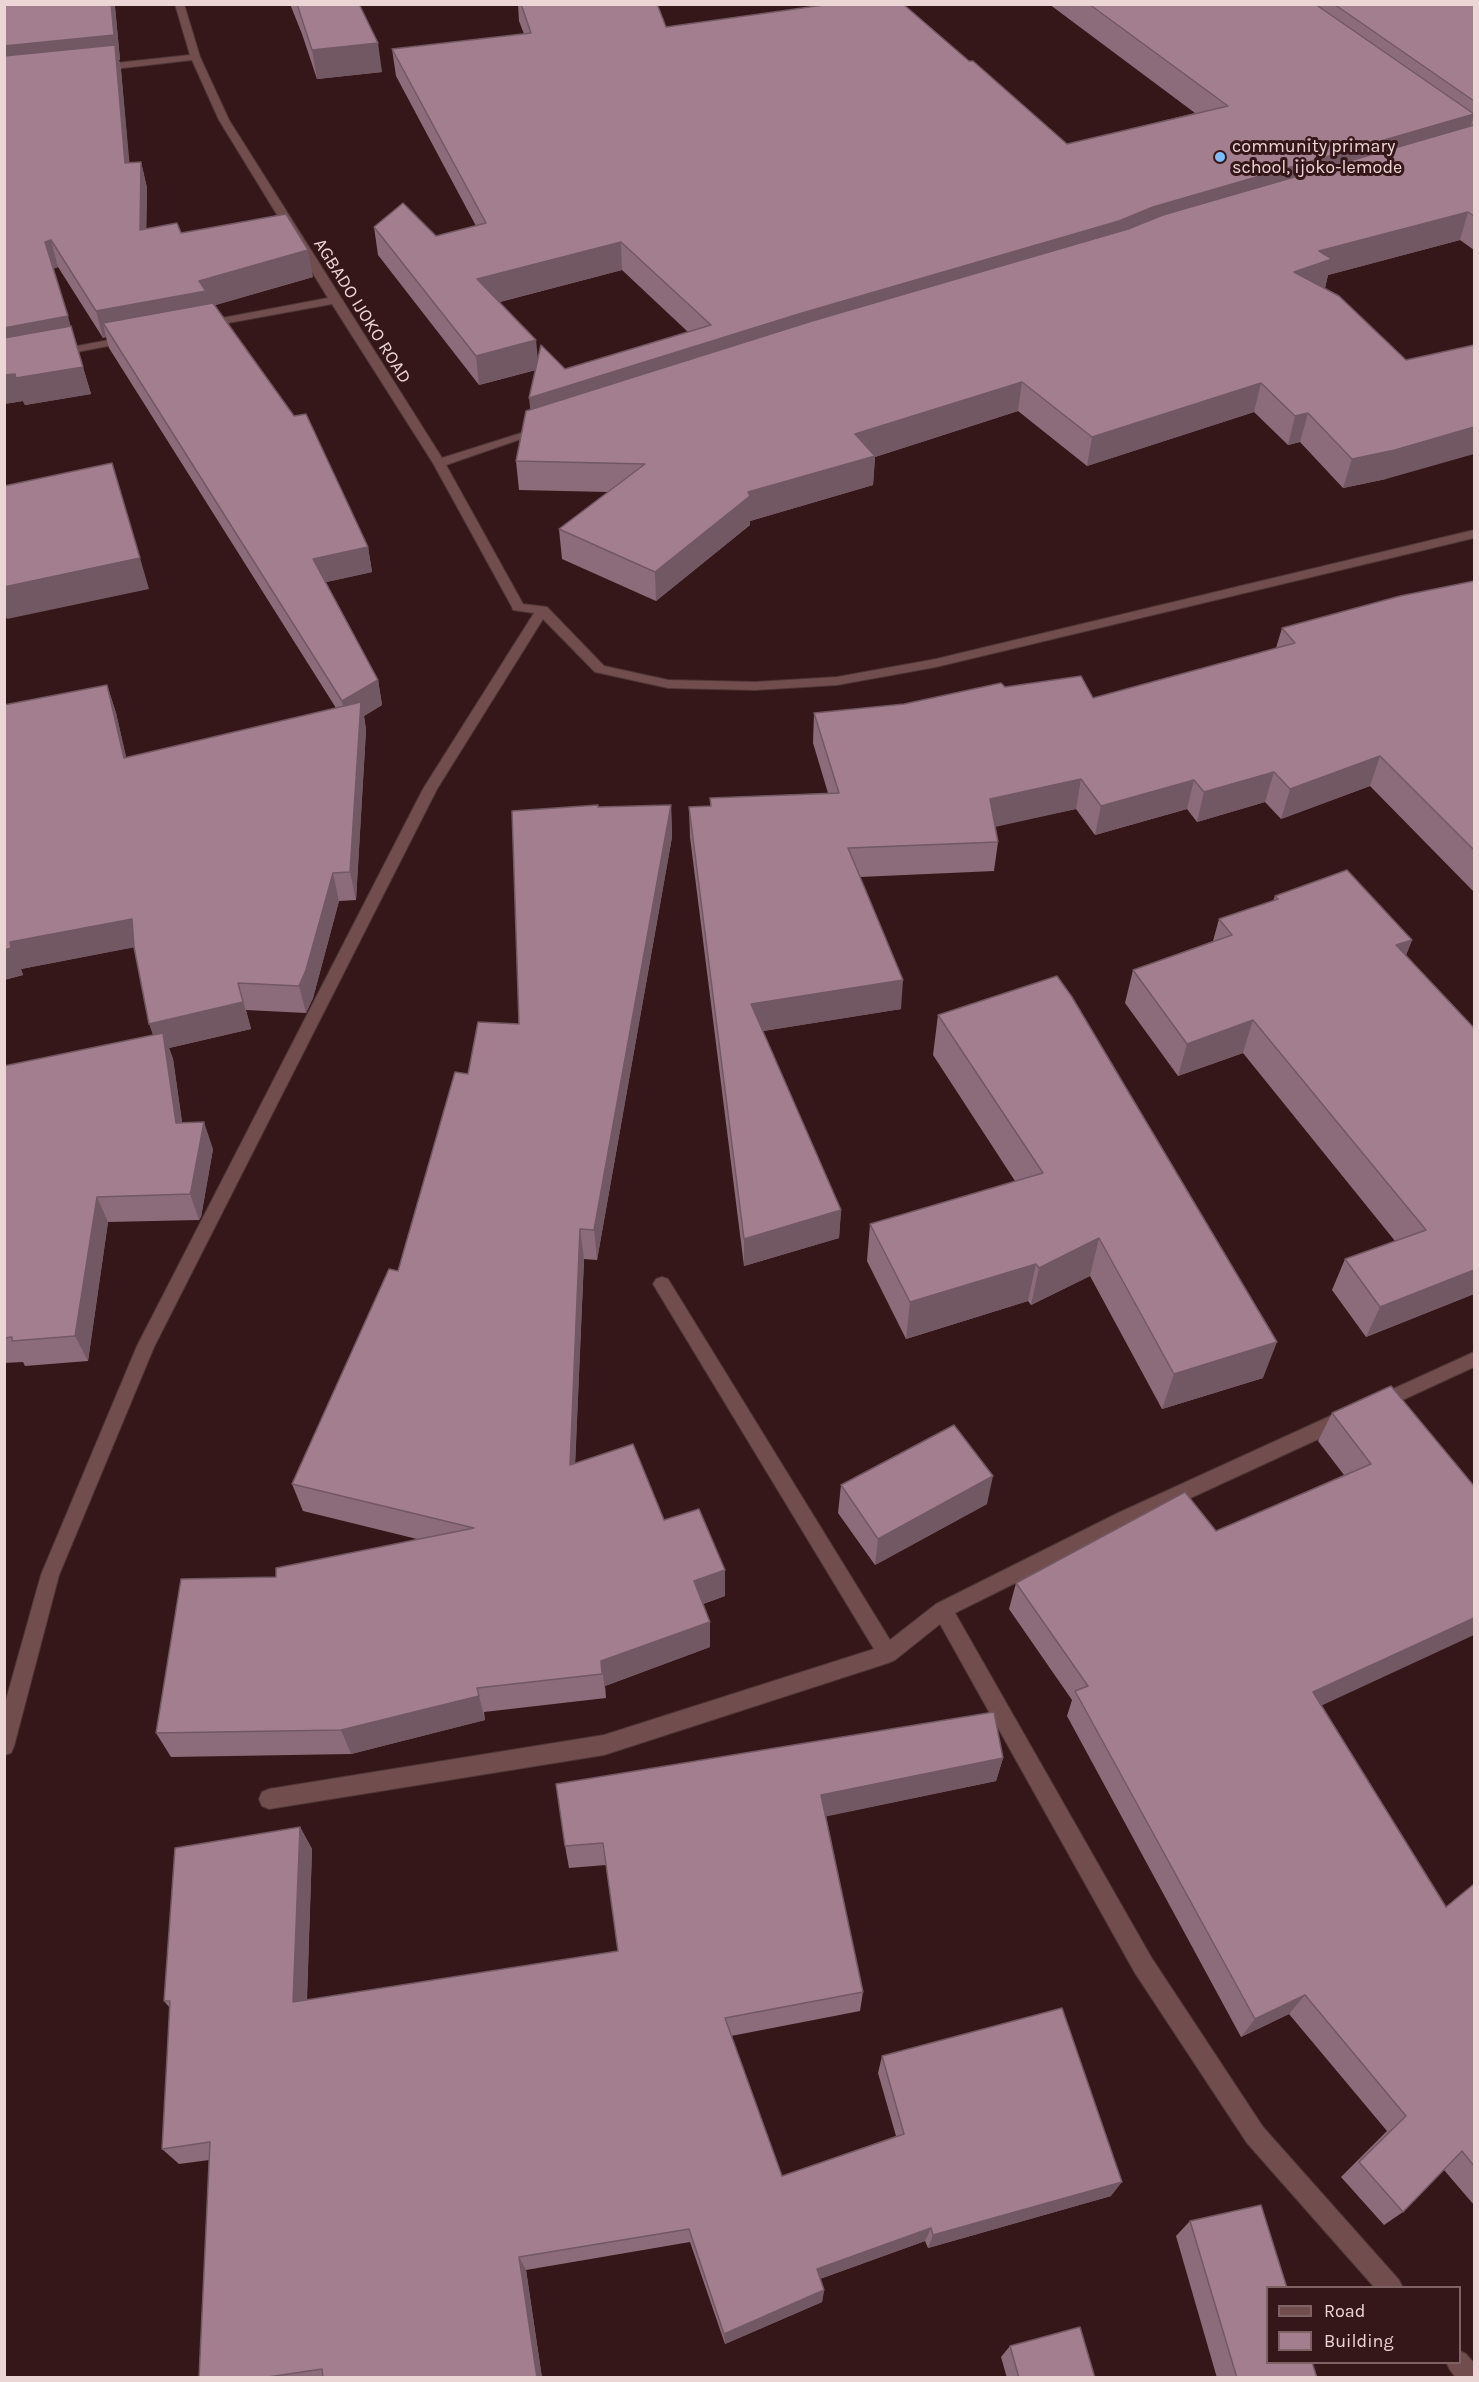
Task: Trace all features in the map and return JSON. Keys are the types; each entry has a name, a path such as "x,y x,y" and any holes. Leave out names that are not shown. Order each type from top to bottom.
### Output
{"street":[{"name":"AGBADO IJOKO ROAD","path":"178,4 195,57 224,120 439,463 518,607 542,610"},
{"path":"88,69 195,57"},
{"path":"198,326 335,300"},
{"path":"39,356 141,336"},
{"path":"439,463 550,427"},
{"path":"4,1746 50,1575 146,1346 430,789 542,610 600,669 668,684 755,686 837,681 936,663 1474,534"},
{"path":"662,1284 888,1654"},
{"path":"269,1799 604,1745 888,1654 943,1610 1125,1519 1474,1359"},
{"path":"943,1610 1143,1965 1255,2135 1389,2286"},
{"path":"1460,2364 1472,2378"}],"building":[{"path":"4,4 111,4 114,35 4,46"},
{"path":"297,4 359,4 378,43 312,50"},
{"path":"521,4 657,4 666,27 831,4 903,4 969,61 973,61 1067,144 1228,106 1089,4 1315,4 1474,114 1153,207 1119,221 802,313 529,398 541,345 565,369 711,325 621,242 477,279 536,340 476,356 374,227 403,203 436,236 486,223 392,49 531,33"},
{"path":"1334,4 1474,4 1474,101"},
{"path":"115,45 125,163 141,162 140,230 177,223 181,233 286,214 308,250 199,281 206,291 96,311 51,240 45,242 68,316 4,328 4,56"},
{"path":"1474,125 1474,216 1468,212 1319,251 1332,259 1294,272 1339,296 1406,360 1474,345 1474,427 1395,450 1352,459 1308,413 1295,416 1261,383 1092,437 1022,382 855,434 875,456 748,492 750,496 655,572 559,529 645,464 516,461 526,411 812,321 1128,229 1163,215"},
{"path":"213,303 294,416 306,414 368,547 313,559 378,680 342,701 103,323"},
{"path":"71,326 83,367 16,378 15,374 4,375 4,338"},
{"path":"112,463 140,558 4,587 4,486"},
{"path":"1474,581 1474,850 1380,756 1290,789 1274,772 1204,792 1194,780 1101,806 1081,779 990,799 998,842 848,848 903,980 751,1004 841,1210 744,1239 689,807 711,806 710,798 839,793 814,713 904,704 1001,683 1005,687 1081,676 1093,698 1295,643 1282,628 1400,596"},
{"path":"107,685 124,758 361,702 350,872 333,873 306,970 299,986 238,983 243,1002 149,1024 134,947 132,919 10,942 11,948 4,950 4,705"},
{"path":"598,805 598,807 671,805 594,1230 580,1229 570,1465 633,1444 664,1520 699,1509 725,1570 694,1581 710,1622 601,1661 602,1674 477,1688 479,1696 341,1730 156,1733 181,1579 276,1577 276,1568 474,1528 292,1484 389,1269 398,1271 455,1072 468,1074 478,1022 519,1024 512,811"},
{"path":"1347,870 1412,940 1396,945 1474,1028 1474,1270 1380,1307 1345,1259 1426,1230 1253,1020 1187,1044 1133,970 1232,935 1219,919 1278,899 1275,896"},
{"path":"1057,976 1072,997 1277,1342 1174,1374 1099,1238 1039,1268 1036,1264 910,1302 870,1224 1043,1173 938,1015"},
{"path":"163,1033 176,1123 204,1122 190,1194 97,1197 75,1336 12,1341 12,1337 4,1338 4,1066"},
{"path":"1391,1386 1474,1486 1474,1618 1313,1692 1446,1907 1474,1884 1474,2166 1462,2151 1403,2212 1359,2162 1406,2116 1305,1995 1255,2019 1075,1691 1088,1686 1016,1583 1185,1492 1216,1531 1371,1464 1332,1413"},
{"path":"954,1425 993,1476 878,1539 841,1485"},
{"path":"994,1712 1003,1758 821,1795 863,1992 725,2018 782,2176 904,2134 882,2056 1062,2008 1122,2182 933,2235 931,2228 817,2269 824,2290 724,2334 689,2229 519,2257 537,2378 323,2378 322,2369 261,2378 199,2378 210,2142 162,2149 170,2001 164,2001 175,1848 300,1827 293,2002 618,1951 603,1843 565,1846 556,1784"},
{"path":"1261,2205 1286,2286 1266,2286 1266,2364 1313,2364 1317,2378 1237,2378 1190,2221"},
{"path":"1080,2327 1095,2378 1019,2378 1010,2346"}],"place":[{"name":"community primary school, ijoko-lemode","path":"1220,157"}]}
